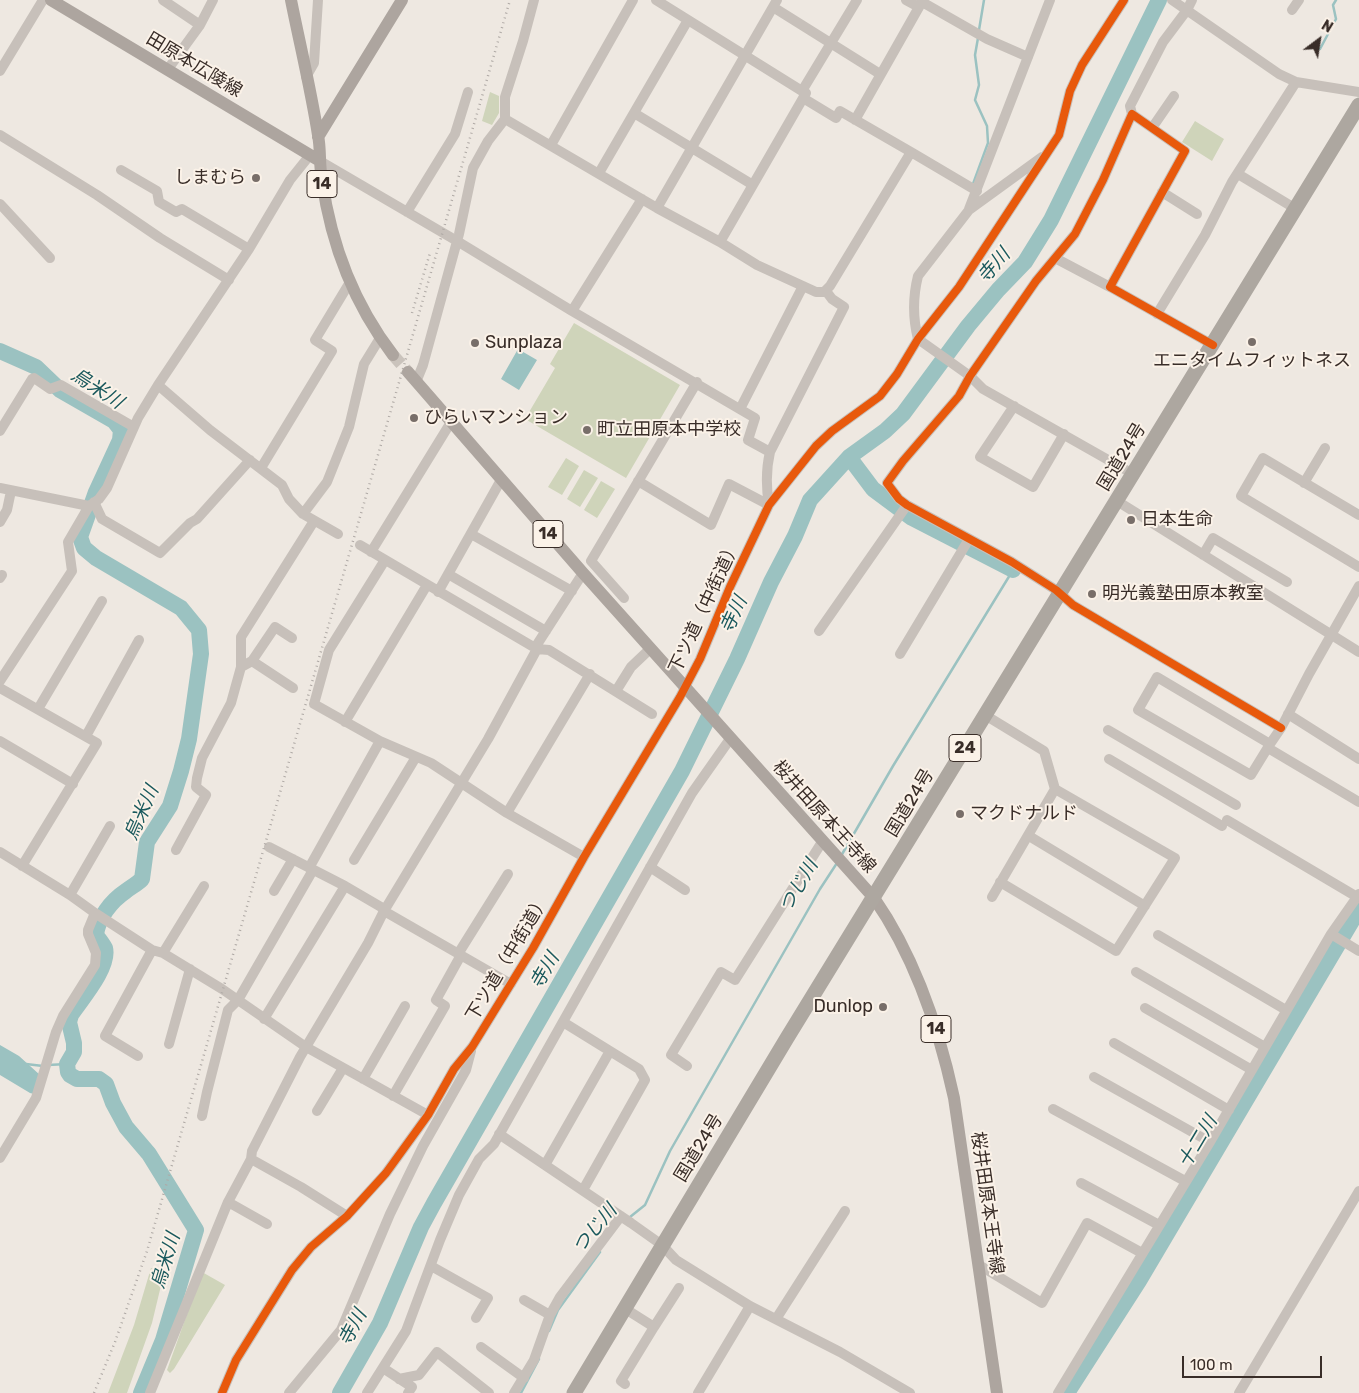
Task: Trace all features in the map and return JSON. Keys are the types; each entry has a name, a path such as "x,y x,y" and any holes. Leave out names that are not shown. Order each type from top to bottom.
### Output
{"highway":[{"name":"国道24号","path":"574,1393 985,715 1359,105"}],"main road":[{"name":"田原本広陵線","path":"51,0 315,158"},
{"name":"14","path":"291,0 318,137 315,158 322,180 332,234 360,305 393,355"},
{"path":"318,137 402,0"},
{"name":"桜井田原本王寺線","path":"412,377 727,736 874,898 886,916 926,1000 945,1057 954,1098 997,1393"}],"street":[{"path":"0,71 43,0"},
{"path":"162,0 200,25"},
{"path":"168,69 200,25 213,0"},
{"path":"306,77 314,63 318,0"},
{"path":"412,377 423,365 457,240 473,168 488,141 505,119 505,97 534,0"},
{"path":"551,144 633,0"},
{"path":"656,0 745,55 836,118 840,111 977,191"},
{"path":"720,242 857,0"},
{"path":"906,0 921,3 977,34 1028,57"},
{"path":"1050,0 968,210 918,276 914,323 919,340 967,374 983,389 1133,474"},
{"path":"638,481 711,525 729,484 769,504 816,446 832,431 880,396 959,287 1059,135 1070,91 1082,65 1124,0"},
{"path":"1172,0 1279,74 1296,82 1359,92"},
{"path":"1192,0 1163,42 1130,106 1132,114 1075,234 967,374 959,396 902,460 887,483 904,509 966,544 1012,562 1060,593 1073,605 1281,728"},
{"path":"1292,10 1299,0"},
{"path":"855,120 921,3"},
{"path":"658,208 775,4 880,74"},
{"path":"599,173 688,20"},
{"path":"1157,314 1205,235 1265,128 1296,82"},
{"path":"407,212 455,134 468,92"},
{"path":"1152,128 1174,96"},
{"path":"634,113 753,185"},
{"path":"1110,287 1184,151 1132,114"},
{"path":"505,119 757,265 818,292 828,288 911,152"},
{"path":"0,135 229,280"},
{"path":"968,210 1047,153"},
{"path":"0,681 72,571 68,542 92,504 99,499 107,488 134,427 158,385 249,250 290,180 315,158 457,240 572,311 697,382 755,418 748,440 770,452"},
{"path":"121,170 157,191 159,202 176,212 182,209 249,250"},
{"path":"1238,174 1296,209"},
{"path":"1162,192 1197,214"},
{"path":"572,311 642,199"},
{"path":"0,204 50,258"},
{"path":"1055,258 1213,345"},
{"path":"261,468 332,351 315,340 350,282"},
{"path":"740,409 803,286"},
{"name":"下ツ道（中街道）","path":"222,1393 236,1360 292,1270 311,1247 347,1216 386,1172 428,1115 454,1069 472,1047 511,984 584,857 688,691 730,587 769,504 767,492 770,452 844,307 832,299 828,288"},
{"path":"303,514 327,482 349,427 364,364 380,338"},
{"path":"0,431 34,378 50,389 61,385 134,427"},
{"path":"624,598 591,561 697,382"},
{"path":"158,385 210,430 282,485 289,500 303,514 338,534"},
{"path":"1014,406 980,457 1033,487 1064,434"},
{"path":"371,552 451,422"},
{"path":"1304,483 1325,448"},
{"path":"1359,515 1263,458 1241,496 1359,568"},
{"path":"0,522 7,510 5,489 92,504 102,519 160,552 190,523 197,519 250,460"},
{"path":"438,592 501,480"},
{"path":"1117,501 1359,652"},
{"path":"818,631 904,509"},
{"path":"176,850 206,795 196,787 197,778 202,758 231,704 241,667 241,637 314,521"},
{"path":"471,534 572,591"},
{"path":"1203,555 1213,538 1287,582"},
{"path":"900,654 966,544"},
{"path":"360,545 537,649 548,650 590,674 652,714"},
{"path":"384,560 329,650 314,704 380,741 431,763 507,813 584,857"},
{"path":"150,1393 228,1202 251,1160 252,1150 282,1089 368,943 384,912 488,739 537,649 538,643 583,573"},
{"path":"448,574 546,631"},
{"path":"345,722 427,586"},
{"path":"1359,586 1281,728 1269,746 1251,776 1138,710 1157,677 1269,746 1359,802"},
{"path":"38,709 102,601"},
{"path":"241,667 252,661 275,627 292,638"},
{"path":"86,736 139,640"},
{"path":"616,691 631,667 650,649"},
{"path":"252,661 294,688"},
{"path":"507,813 590,674"},
{"path":"0,688 98,743 22,866"},
{"path":"1288,714 1359,759"},
{"path":"985,715 1044,751 1055,789 1174,858 1116,951 1000,882"},
{"path":"1108,730 1236,804"},
{"path":"367,1393 406,1331 459,1195 479,1159 494,1144 692,793 727,736"},
{"path":"0,741 73,784"},
{"path":"202,1116 206,1092 228,1010 238,1000 380,741"},
{"path":"354,860 416,757"},
{"path":"1058,1393 1210,1142 1331,934 1358,896 1109,759"},
{"path":"992,897 1055,789"},
{"path":"70,895 110,826"},
{"path":"1029,836 1145,906"},
{"path":"687,1066 671,1055 721,972 735,980 822,842"},
{"path":"269,847 345,886 381,907 384,912 511,984"},
{"path":"0,852 70,895 152,950 163,953 238,1000 306,1047 428,1115"},
{"path":"274,891 293,859"},
{"path":"650,867 685,890"},
{"path":"393,1096 445,1006 436,1000 508,874"},
{"path":"163,953 204,886"},
{"path":"264,1019 345,886"},
{"path":"0,1158 36,1098 56,1032 63,1016 95,965 96,953 88,930 99,916"},
{"path":"1331,934 1359,951"},
{"path":"1158,935 1286,1010"},
{"path":"138,1056 105,1036 152,950"},
{"path":"169,1044 190,970"},
{"path":"1136,972 1265,1047"},
{"path":"363,1079 405,1006"},
{"path":"1145,1008 1252,1070"},
{"path":"563,1022 639,1069 645,1080 583,1190"},
{"path":"1114,1043 1229,1110"},
{"path":"290,1393 341,1330 397,1199 423,1146 466,1070 472,1047"},
{"path":"545,1165 610,1051"},
{"path":"317,1111 343,1068"},
{"path":"1094,1077 1210,1142"},
{"path":"1053,1109 1185,1181"},
{"path":"499,1134 662,1245 676,1260 750,1306 840,1352 910,1393"},
{"path":"251,1160 301,1187 347,1216"},
{"path":"1081,1183 1159,1225"},
{"path":"1239,1393 1359,1191"},
{"path":"228,1202 267,1224"},
{"path":"776,1319 845,1211"},
{"path":"514,1393 534,1360 550,1314 573,1278 625,1219"},
{"path":"979,1265 1042,1303 1088,1222 1142,1253"},
{"path":"430,1266 488,1298 476,1318"},
{"path":"625,1384 620,1381 679,1288"},
{"path":"524,1300 550,1314"},
{"path":"698,1393 750,1306"},
{"path":"624,1308 654,1327"},
{"path":"481,1347 524,1378"},
{"path":"399,1379 419,1375 437,1352 489,1393"},
{"path":"383,1368 412,1387 408,1393"}],"green space":[{"path":"490,92 499,96 499,113 492,125 482,121"},
{"path":"1195,121 1224,139 1212,161 1182,142"},
{"path":"574,323 680,385 626,478 525,419 555,368 550,364"},
{"path":"566,458 579,466 562,495 548,487"},
{"path":"584,470 598,478 580,507 567,499"},
{"path":"601,481 615,489 597,518 584,510"},
{"path":"151,1268 164,1273 152,1323 127,1393 108,1393 134,1325"},
{"path":"202,1272 225,1285 170,1373 167,1370"}],"water":[{"path":"518,349 537,360 519,390 501,379"},
{"path":"0,1045 19,1056 40,1075 34,1094 0,1075"}],"waterway":[{"path":"979,30 984,0"},
{"name":"寺川","path":"340,1393 380,1323 421,1227 434,1203 682,771 737,659 810,500 849,457 885,431 903,414 968,326 998,290 1025,262 1051,220 1159,0"},
{"path":"1320,49 1336,19 1333,5 1336,0"},
{"path":"973,184 988,143 987,126 975,100 979,85 975,55 978,38"},
{"name":"烏米川","path":"0,351 36,367 60,390 114,421 121,430 120,440 96,492 80,537 84,548 96,558 181,608 199,630 201,654 189,739 170,806 147,842 142,879 120,895 106,910 99,922 96,935 105,948 103,964 94,983 71,1015 69,1022 74,1052 67,1064 68,1072 77,1079 99,1079 106,1084 113,1103 126,1127 149,1154 196,1230 163,1340 141,1393"},
{"name":"つじ川","path":"849,457 873,489 912,518 1013,570"},
{"name":"つじ川","path":"841,856 893,766 1013,570"},
{"name":"つじ川","path":"630,1217 645,1205 670,1151 820,889 837,863"},
{"name":"十二川","path":"1067,1393 1139,1281 1359,909"},
{"path":"26,1064 43,1066"},
{"path":"48,1065 67,1064"},
{"name":"つじ川","path":"549,1331 558,1310 600,1252"},
{"name":"つじ川","path":"521,1393 539,1359"}],"tunnel":[{"path":"393,355 408,372"}],"railway":[{"path":"94,1393 115,1342 147,1251 510,0"},
{"path":"412,313 430,253"}],"cycle path":[{"path":"222,1393 236,1360 292,1270 311,1247 347,1216 386,1173 428,1115 454,1069 472,1047 533,948 584,857 680,697 700,659 730,587 769,505 816,446 832,431 880,396 897,374 918,339 959,287 1059,135 1070,91 1082,65 1124,0"},
{"path":"1213,345 1110,287 1185,151 1132,114 1103,180 1075,234 1036,281 970,376 959,396 903,461 887,483 899,499 907,505 1012,562 1056,590 1073,605 1281,728"}],"place":[{"name":"しまむら","path":"256,178"},
{"name":"エニタイムフィットネス","path":"1252,342"},
{"name":"Sunplaza","path":"475,343"},
{"name":"ひらいマンション","path":"414,418"},
{"name":"町立田原本中学校","path":"587,430"},
{"name":"日本生命","path":"1131,520"},
{"name":"明光義塾田原本教室","path":"1092,594"},
{"name":"マクドナルド","path":"960,814"},
{"name":"Dunlop","path":"883,1007"}]}
